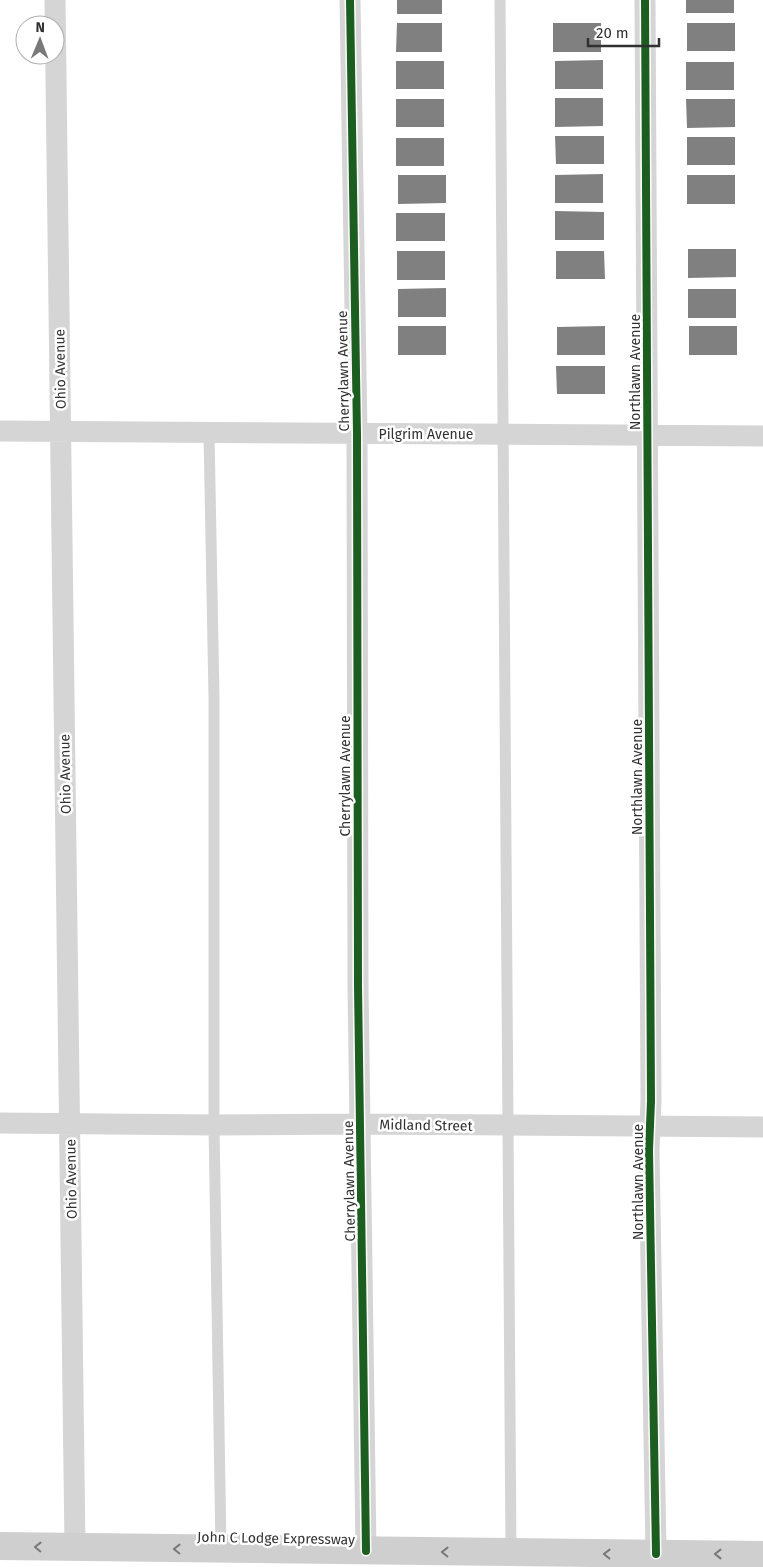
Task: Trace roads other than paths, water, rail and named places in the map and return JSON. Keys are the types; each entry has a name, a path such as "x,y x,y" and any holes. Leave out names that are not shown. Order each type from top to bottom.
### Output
{"main road":[{"name":"John C Lodge Expressway","path":"0,1546 763,1555"}],"street":[{"name":"Ohio Avenue","path":"55,0 75,1548"},
{"name":"Cherrylawn Avenue","path":"350,0 357,434 358,966 366,1551"},
{"name":"Northlawn Avenue","path":"645,0 651,1101 649,1127 656,1554"},
{"name":"Pilgrim Avenue","path":"0,431 763,436"},
{"name":"Midland Street","path":"0,1123 763,1127"}],"lane":[{"path":"500,0 511,1553"},
{"path":"209,433 214,698 214,1125 221,1550"}]}
